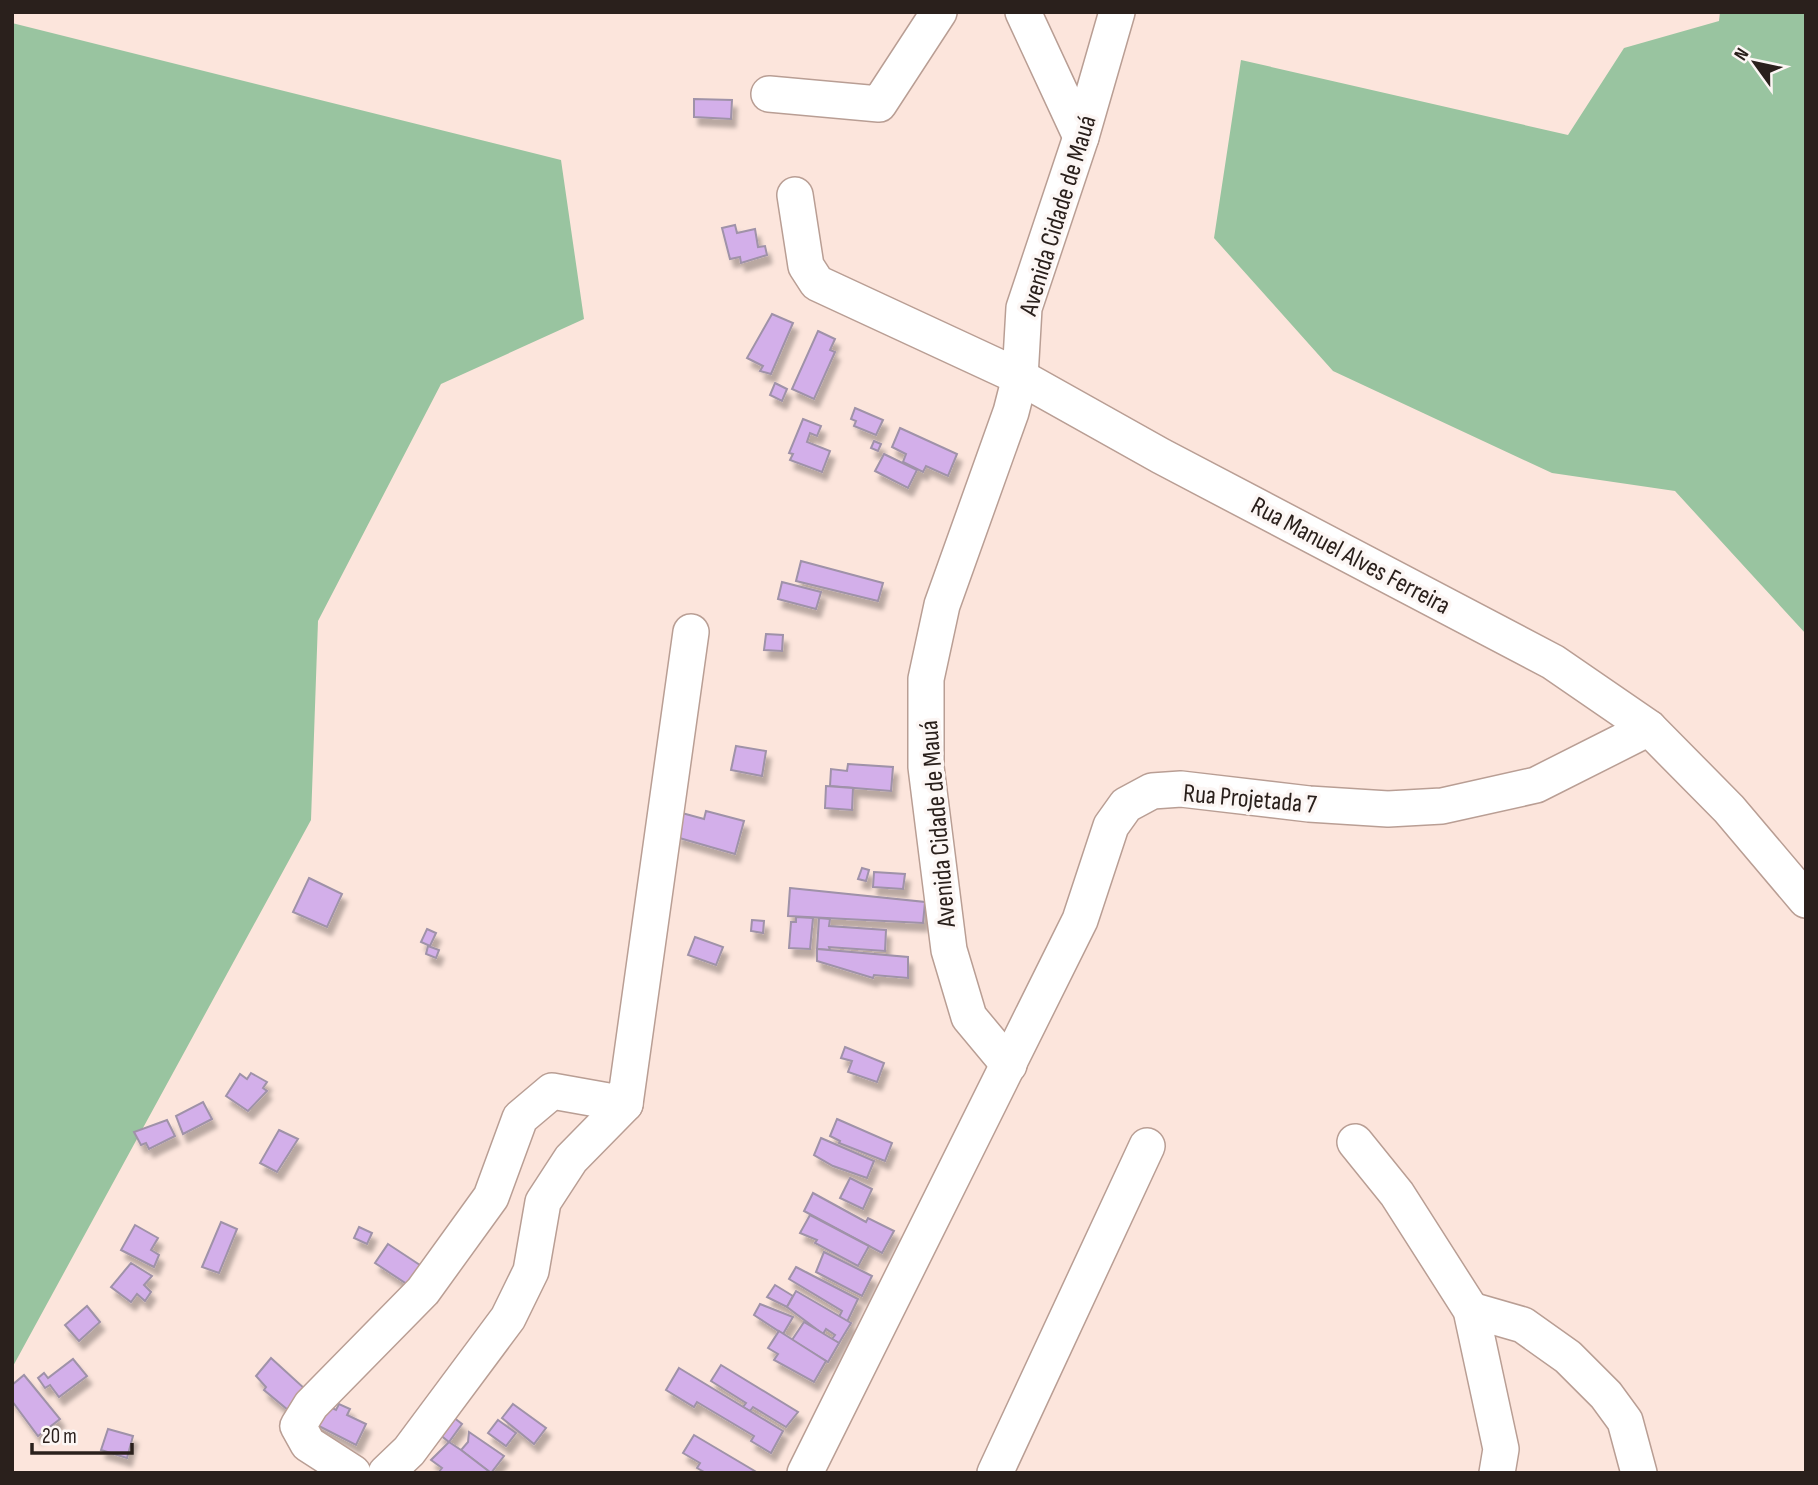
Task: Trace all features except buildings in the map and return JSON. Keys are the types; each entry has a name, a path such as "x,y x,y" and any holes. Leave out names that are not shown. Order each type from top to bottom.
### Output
{"street":[{"path":"769,94 879,104 939,12"},
{"path":"1023,12 1082,137"},
{"name":"Avenida Cidade de Mauá","path":"1009,1065 969,1017 949,950 926,767 926,679 942,605 1011,412 1020,377 1024,308 1082,137 1117,12"},
{"name":"Rua Manuel Alves Ferreira","path":"795,195 806,266 817,283 1020,377 1161,456 1553,662 1649,728 1729,809 1806,900"},
{"path":"386,1473 409,1451 508,1318 531,1271 543,1202 571,1159 625,1104 691,632"},
{"name":"Rua Projetada 7","path":"1009,1065 1080,920 1111,825 1126,805 1152,791 1181,789 1308,804 1388,809 1442,806 1536,785 1649,728"},
{"path":"805,1473 1009,1065"},
{"path":"353,1473 308,1444 298,1426 311,1405 423,1291 491,1197 520,1118 552,1091 625,1104"},
{"path":"1355,1142 1397,1194 1471,1310 1501,1450 1497,1473"},
{"path":"995,1473 1147,1146"},
{"path":"1471,1310 1523,1325 1568,1357 1606,1395 1625,1421 1639,1473"}],"green space":[{"path":"1720,12 1806,12 1806,634 1675,491 1552,473 1333,371 1214,238 1241,60 1568,135 1624,48 1719,21"},
{"path":"12,23 561,160 584,319 441,384 318,621 311,820 12,1368"}]}
